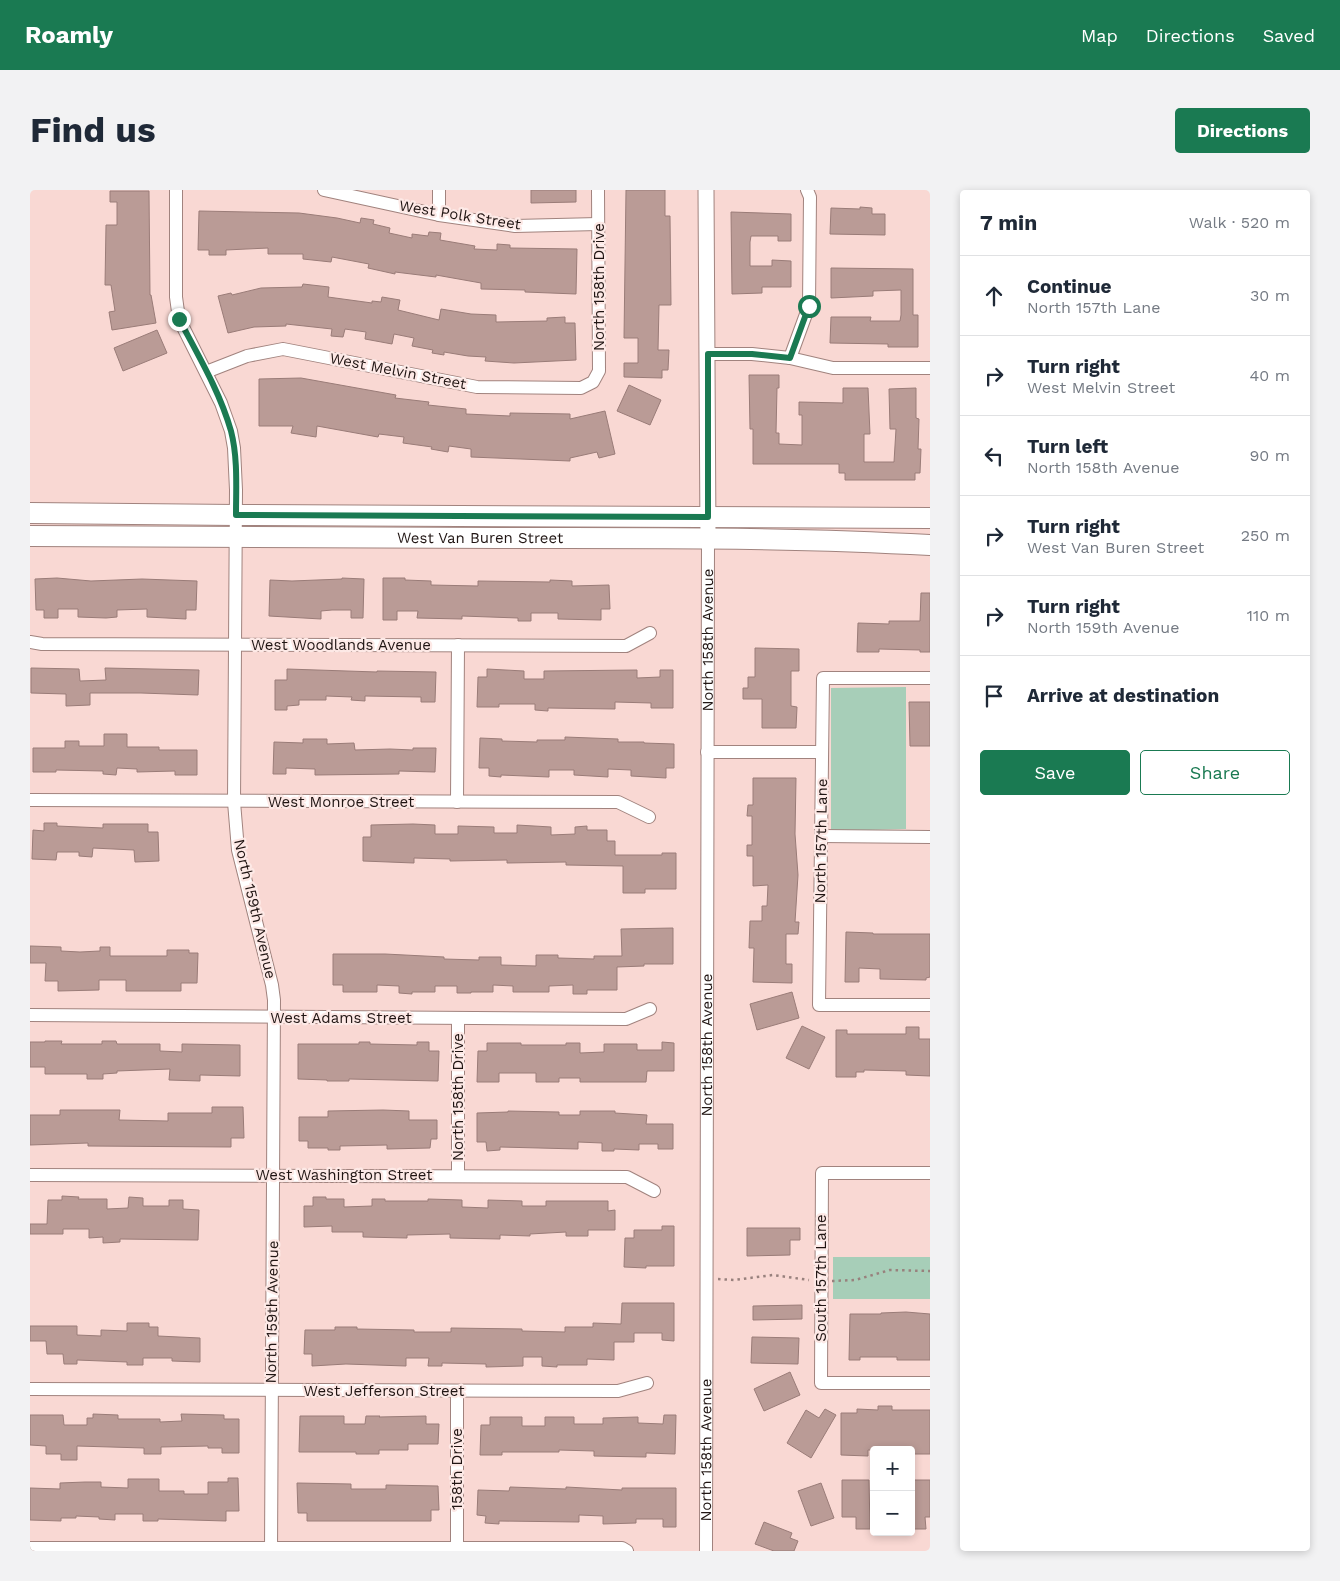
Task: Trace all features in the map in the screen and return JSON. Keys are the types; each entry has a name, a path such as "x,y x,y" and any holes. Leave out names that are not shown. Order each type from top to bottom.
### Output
{"main road":[{"name":"West Van Buren Street","path":"30,513 930,518"},
{"name":"West Van Buren Street","path":"30,536 708,538 837,540 930,546"}],"street":[{"name":"North 159th Avenue","path":"176,190 176,297 179,319 221,403 231,431 236,462 234,802 238,850 272,985 274,1018 271,1549"},
{"name":"West Polk Street","path":"324,190 439,215 515,226 598,224"},
{"path":"439,190 439,215"},
{"name":"North 158th Drive","path":"593,382 599,371 598,190"},
{"path":"706,190 708,538"},
{"path":"790,358 809,306 810,198 807,190"},
{"name":"West Melvin Street","path":"206,372 247,356 283,349 477,387 581,388 593,382"},
{"path":"708,354 752,354 790,358 833,368 930,368"},
{"name":"North 158th Avenue","path":"706,1551 708,538"},
{"name":"West Woodlands Avenue","path":"30,642 42,644 626,646 650,633"},
{"path":"457,802 458,645"},
{"name":"North 157th Lane","path":"930,678 823,678 819,1005 930,1005"},
{"path":"708,752 822,752"},
{"name":"West Monroe Street","path":"30,800 618,802 648,817"},
{"path":"821,836 930,837"},
{"name":"West Adams Street","path":"30,1015 626,1019 650,1009"},
{"name":"North 158th Drive","path":"458,1018 458,1176"},
{"name":"West Washington Street","path":"30,1174 627,1178 654,1190"},
{"name":"South 157th Lane","path":"930,1174 822,1174 820,1383 930,1383"},
{"name":"West Jefferson Street","path":"30,1389 618,1391 647,1383"},
{"name":"158th Drive","path":"457,1391 457,1548"},
{"path":"30,1548 622,1548 627,1551"}],"green space":[{"path":"906,687 906,829 831,831 831,688"},
{"path":"833,1257 930,1257 930,1299 833,1299"}],"building":[{"path":"531,190 576,190 576,202 531,203"},
{"path":"626,190 665,190 665,216 670,216 671,305 659,305 658,350 669,350 668,370 662,370 662,378 624,377 624,363 638,363 638,338 624,338"},
{"path":"110,191 149,191 150,295 156,323 112,330 109,312 115,311 111,285 105,285 106,225 117,225 117,202 110,202"},
{"path":"860,207 872,208 872,214 885,214 885,235 830,234 831,208 860,209"},
{"path":"199,211 299,213 360,223 361,218 374,220 373,224 390,228 389,233 412,238 412,234 428,236 429,232 441,233 440,240 475,246 474,249 497,250 497,244 510,245 510,248 577,249 576,294 481,289 481,283 436,275 436,277 395,272 395,274 368,268 369,264 332,257 331,262 303,259 303,254 268,254 268,248 226,250 226,255 209,255 209,250 198,250"},
{"path":"731,212 791,214 791,241 778,241 778,236 751,236 750,266 772,266 772,260 791,261 791,287 762,287 762,293 732,294"},
{"path":"831,268 913,269 913,315 918,315 918,347 888,347 888,344 830,343 831,317 871,317 870,321 900,321 901,315 901,290 873,291 873,296 831,298"},
{"path":"303,284 329,287 328,297 372,303 372,301 381,302 382,297 400,300 398,310 439,320 441,309 471,314 496,315 496,322 547,321 547,318 565,317 565,323 575,323 576,360 514,363 485,361 486,357 444,352 444,355 432,353 433,350 412,346 414,338 394,334 392,344 365,339 366,332 345,329 343,337 331,336 332,329 286,324 286,326 254,327 228,333 218,296 231,293 232,295 261,288 302,287"},
{"path":"157,330 167,353 123,371 114,348"},
{"path":"749,375 779,375 776,433 779,433 779,444 802,445 802,415 799,415 799,402 843,403 843,388 868,388 870,434 864,434 864,462 894,462 896,429 890,429 889,389 916,388 916,418 919,419 918,449 921,449 920,473 915,473 915,480 845,480 845,473 839,473 839,464 753,464 753,429 750,429"},
{"path":"301,378 396,395 395,398 429,402 428,405 466,409 466,414 510,416 510,413 570,414 570,419 605,411 615,454 599,458 597,452 570,458 570,461 471,457 471,449 449,446 448,452 431,449 432,447 403,443 404,437 379,434 378,437 317,426 316,437 291,433 293,426 259,426 259,379"},
{"path":"629,385 661,400 650,425 617,411"},
{"path":"57,578 91,581 142,579 197,581 196,610 186,610 186,619 147,617 147,609 117,610 117,617 106,618 78,617 78,609 58,609 58,618 44,618 44,610 36,610 35,579"},
{"path":"342,578 364,579 363,618 351,618 351,610 321,611 321,619 269,616 270,580 292,581"},
{"path":"383,578 431,581 431,585 478,586 478,581 550,582 550,580 572,581 572,586 609,585 610,609 601,609 601,620 558,619 558,613 531,613 531,621 518,621 518,618 462,616 462,619 417,618 418,611 397,611 397,620 383,620"},
{"path":"921,593 930,593 930,652 879,649 879,652 857,652 858,623 889,624 889,621 920,621"},
{"path":"755,648 799,649 799,671 791,671 791,706 797,707 796,728 762,728 762,699 743,699 743,688 748,688 748,677 755,677"},
{"path":"31,668 79,669 80,681 106,680 105,668 199,670 198,695 90,693 90,705 66,706 66,694 31,693"},
{"path":"287,669 436,672 435,702 421,702 421,697 365,696 365,701 351,700 352,697 326,696 326,700 299,700 299,705 287,706 287,710 275,710 275,680 287,680"},
{"path":"487,669 524,671 524,679 544,679 544,671 637,670 637,678 660,677 660,670 673,670 673,708 651,708 651,703 615,702 615,709 548,708 548,711 535,710 535,704 499,704 499,707 477,707 478,677 487,677"},
{"path":"909,702 930,702 930,746 910,746"},
{"path":"104,734 127,734 127,747 159,747 159,750 197,750 197,775 175,775 175,771 137,772 137,769 117,768 116,775 103,774 103,771 56,770 56,772 33,772 33,748 65,748 65,741 79,741 79,746 104,746"},
{"path":"565,737 618,739 618,742 674,744 674,768 666,768 666,778 631,776 631,770 608,769 608,777 574,775 574,770 549,770 549,777 501,775 501,777 489,776 489,768 479,768 480,738 537,742 537,740 565,740"},
{"path":"303,739 327,739 327,744 354,743 355,750 436,748 435,772 399,771 399,774 315,775 315,769 286,768 286,774 273,774 274,742 303,743"},
{"path":"753,778 796,778 795,834 798,875 795,922 799,922 798,934 786,934 786,964 792,964 792,983 753,982 754,948 749,948 750,921 762,921 762,906 767,906 768,885 753,886 753,856 747,856 747,845 752,845 752,816 747,816 748,805 753,805"},
{"path":"44,823 57,823 57,826 103,828 103,824 148,824 148,832 158,832 159,861 135,862 134,850 93,848 92,857 79,856 79,852 57,852 56,860 32,859 33,830 44,831"},
{"path":"371,825 435,825 435,834 458,834 458,826 494,827 494,833 517,833 517,825 551,827 551,835 575,834 575,827 587,826 587,830 607,830 607,841 615,841 615,855 662,855 662,853 676,853 676,889 645,889 645,893 623,893 623,866 566,865 566,862 507,863 507,860 450,861 450,859 414,858 414,863 363,861 363,837 371,837"},
{"path":"673,928 673,964 644,964 644,966 617,967 617,990 587,990 587,994 573,994 573,985 549,986 549,992 513,992 513,986 493,985 493,992 457,993 457,986 435,986 435,992 412,992 412,994 399,993 399,986 377,985 377,992 343,992 343,985 333,985 333,954 385,954 479,960 479,957 501,957 501,965 536,966 536,955 558,955 558,958 594,959 594,956 622,956 621,929"},
{"path":"846,932 930,934 930,977 926,978 926,980 880,979 880,969 859,968 859,982 845,982"},
{"path":"30,946 61,947 61,951 80,952 100,951 100,947 110,947 110,956 167,956 167,950 189,950 189,953 198,953 197,983 181,983 181,991 126,991 126,980 99,980 99,990 58,991 58,981 45,981 46,963 30,963"},
{"path":"792,992 799,1018 757,1030 750,1004"},
{"path":"802,1026 825,1037 809,1069 786,1058"},
{"path":"906,1027 919,1027 919,1039 930,1039 930,1076 906,1075 906,1071 864,1070 864,1072 856,1072 856,1077 836,1077 836,1030 847,1030 847,1034 906,1034"},
{"path":"62,1041 61,1044 102,1044 102,1041 116,1041 117,1044 160,1044 160,1051 182,1052 182,1044 240,1045 240,1076 200,1075 200,1081 169,1080 170,1069 117,1071 117,1073 103,1074 103,1079 87,1079 87,1074 45,1074 45,1067 30,1067 30,1042"},
{"path":"359,1042 417,1045 417,1042 429,1042 429,1051 439,1051 438,1081 349,1079 349,1081 327,1081 298,1079 298,1044 359,1044"},
{"path":"662,1042 674,1043 674,1071 647,1071 646,1082 580,1082 580,1078 559,1078 559,1082 536,1082 536,1073 499,1073 499,1082 477,1082 478,1051 487,1051 487,1043 566,1045 566,1043 580,1043 580,1053 604,1052 604,1044 637,1044 637,1050 662,1050"},
{"path":"212,1107 243,1107 244,1138 231,1138 231,1147 88,1146 88,1143 30,1145 30,1115 60,1115 60,1110 120,1110 119,1120 168,1121 168,1113 212,1113"},
{"path":"328,1111 409,1111 409,1120 437,1120 437,1139 431,1139 430,1148 387,1149 387,1145 340,1146 340,1150 308,1148 308,1141 299,1141 299,1117 328,1117"},
{"path":"508,1111 559,1112 559,1115 580,1115 580,1111 615,1111 615,1113 647,1115 646,1124 673,1124 673,1149 658,1149 658,1144 639,1144 639,1150 614,1149 614,1151 602,1151 602,1143 578,1142 578,1149 500,1147 500,1150 487,1151 486,1142 477,1142 477,1113"},
{"path":"62,1196 79,1197 78,1199 107,1199 107,1209 128,1208 129,1197 143,1198 143,1206 169,1206 169,1200 183,1200 183,1209 199,1210 198,1240 120,1239 120,1242 103,1243 103,1237 89,1238 89,1229 63,1229 63,1234 30,1234 30,1224 47,1224 48,1200 62,1200"},
{"path":"313,1197 344,1199 344,1207 372,1206 372,1199 385,1199 385,1201 462,1200 462,1207 488,1208 488,1200 522,1201 522,1206 546,1206 546,1201 608,1201 608,1211 615,1210 615,1230 588,1230 588,1236 566,1236 566,1232 530,1234 530,1236 500,1235 500,1239 450,1238 450,1234 407,1235 407,1238 363,1237 363,1232 332,1232 332,1226 304,1227 304,1206 313,1206"},
{"path":"662,1226 674,1226 674,1266 624,1267 625,1238 634,1238 634,1230 662,1230"},
{"path":"747,1228 800,1228 800,1240 790,1240 790,1255 747,1256"},
{"path":"622,1303 674,1303 674,1341 662,1340 662,1333 634,1333 634,1342 614,1342 614,1360 587,1359 587,1365 557,1365 557,1367 542,1366 542,1357 523,1357 523,1366 486,1367 486,1364 442,1363 442,1366 428,1366 429,1358 406,1358 406,1366 346,1364 312,1366 312,1354 304,1354 305,1330 335,1330 335,1327 357,1327 357,1329 414,1330 414,1332 451,1332 451,1328 565,1332 565,1327 593,1327 593,1323 621,1324"},
{"path":"802,1305 802,1319 753,1320 753,1306"},
{"path":"906,1312 930,1314 930,1360 897,1360 897,1357 860,1357 860,1360 849,1360 850,1314"},
{"path":"127,1323 149,1323 149,1327 158,1327 158,1336 200,1338 200,1362 172,1361 172,1358 143,1358 143,1365 127,1365 127,1362 77,1360 77,1364 64,1364 63,1354 47,1354 46,1341 30,1341 30,1326 77,1326 77,1335 101,1336 101,1330 127,1331"},
{"path":"752,1337 799,1338 798,1364 751,1363"},
{"path":"790,1372 800,1395 764,1411 754,1389"},
{"path":"878,1406 892,1406 892,1410 930,1410 930,1454 915,1454 915,1446 870,1446 868,1456 841,1455 841,1413 857,1413 857,1409 878,1410"},
{"path":"825,1409 836,1415 811,1458 787,1443 806,1410 819,1418"},
{"path":"93,1414 118,1415 118,1419 160,1419 160,1422 182,1421 181,1414 224,1415 224,1419 239,1419 239,1453 222,1453 222,1448 208,1448 208,1446 161,1447 161,1454 144,1454 144,1448 77,1446 77,1460 61,1460 61,1454 46,1454 46,1446 30,1445 30,1415 63,1415 64,1425 87,1425 87,1418 93,1418"},
{"path":"664,1415 676,1415 675,1454 646,1453 646,1457 594,1456 594,1451 559,1450 559,1452 502,1452 502,1455 480,1455 481,1425 490,1425 490,1417 522,1417 522,1426 545,1426 545,1417 574,1417 574,1424 603,1424 603,1418 638,1417 638,1423 663,1424"},
{"path":"300,1416 344,1416 344,1424 365,1424 366,1416 426,1416 426,1424 439,1424 438,1444 408,1444 408,1450 379,1450 379,1454 299,1452"},
{"path":"228,1478 238,1478 239,1511 226,1511 226,1521 158,1519 158,1521 143,1521 143,1514 115,1514 115,1520 76,1516 76,1518 61,1518 61,1521 30,1520 30,1488 60,1489 60,1483 101,1482 101,1487 128,1488 128,1479 159,1479 159,1491 184,1491 184,1494 208,1494 208,1482 228,1482"},
{"path":"842,1480 869,1480 870,1529 856,1529 856,1517 842,1517"},
{"path":"915,1480 930,1480 930,1517 925,1517 926,1529 915,1529"},
{"path":"297,1483 351,1484 351,1489 386,1489 386,1485 438,1486 439,1510 431,1510 431,1521 307,1521 307,1513 298,1513"},
{"path":"821,1483 834,1518 811,1526 798,1491"},
{"path":"510,1487 622,1490 622,1488 676,1488 676,1527 663,1527 663,1519 636,1519 636,1523 603,1524 603,1516 579,1515 579,1522 499,1521 499,1524 485,1523 486,1516 477,1515 478,1490 509,1491"},
{"path":"764,1522 792,1533 790,1538 798,1541 794,1551 774,1551 755,1544"}],"route":[{"path":"179,319 221,403 231,431 236,462 236,515 708,517 708,354 752,354 790,358 809,306"}]}
